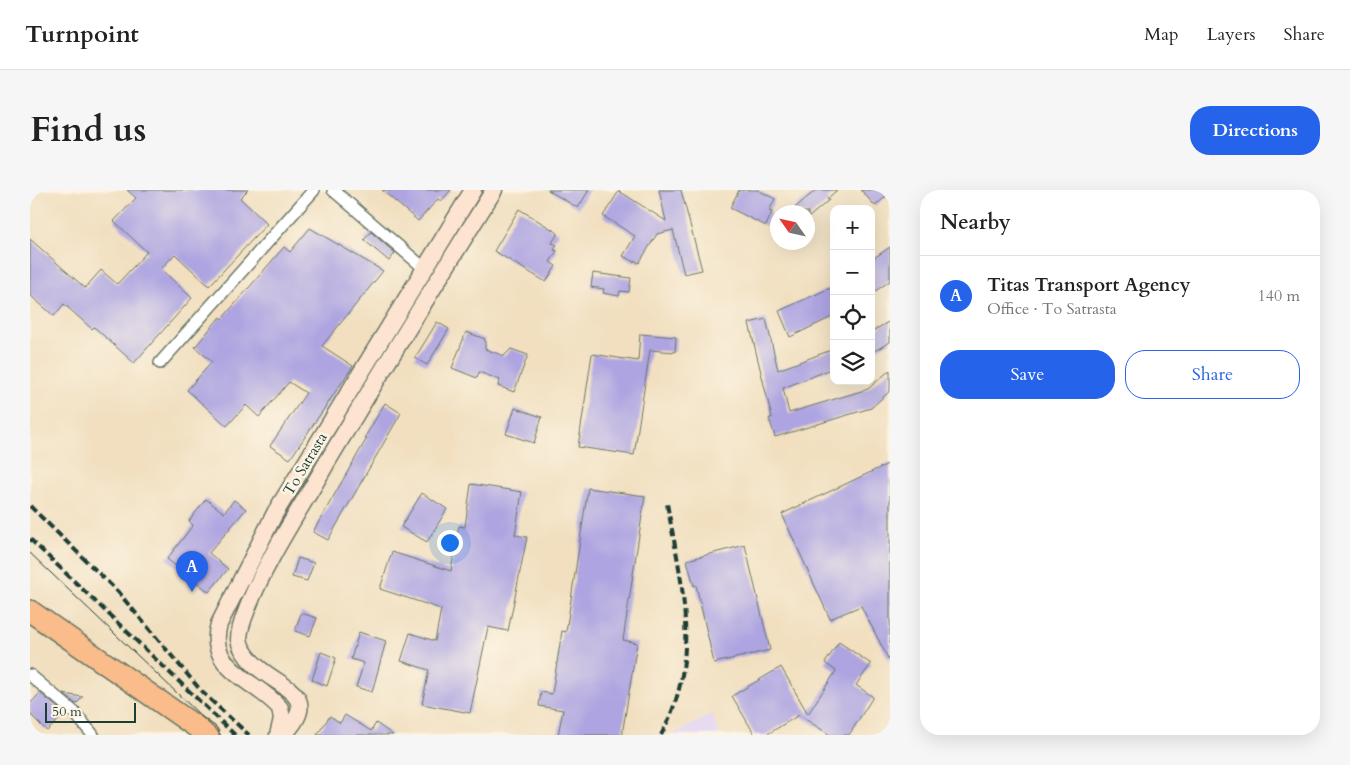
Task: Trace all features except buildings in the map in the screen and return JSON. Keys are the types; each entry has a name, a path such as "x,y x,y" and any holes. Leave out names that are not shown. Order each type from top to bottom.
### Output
{"highway":[{"path":"30,611 208,735"}],"street":[{"path":"160,363 314,190"},
{"path":"333,190 424,268 440,278"},
{"name":"To Satrasta","path":"278,735 282,719 280,708 224,662 216,645 218,624 275,513 473,190"},
{"path":"283,735 298,716 301,706 300,701 294,694 256,666 240,646 240,631 252,597 292,522 357,412 494,190"},
{"path":"275,513 292,522"},
{"path":"218,624 240,631"},
{"path":"30,676 74,712 93,735"}],"shaded area":[{"path":"712,714 720,735 672,735"}],"tram line":[{"path":"30,553 221,735"}],"railway":[{"path":"661,735 674,707 685,650 683,592 667,504"},
{"path":"30,506 118,592 203,693 249,735"},
{"path":"30,539 235,735"}],"place":[{"name":"Titas Transport Agency","path":"192,592"}]}
